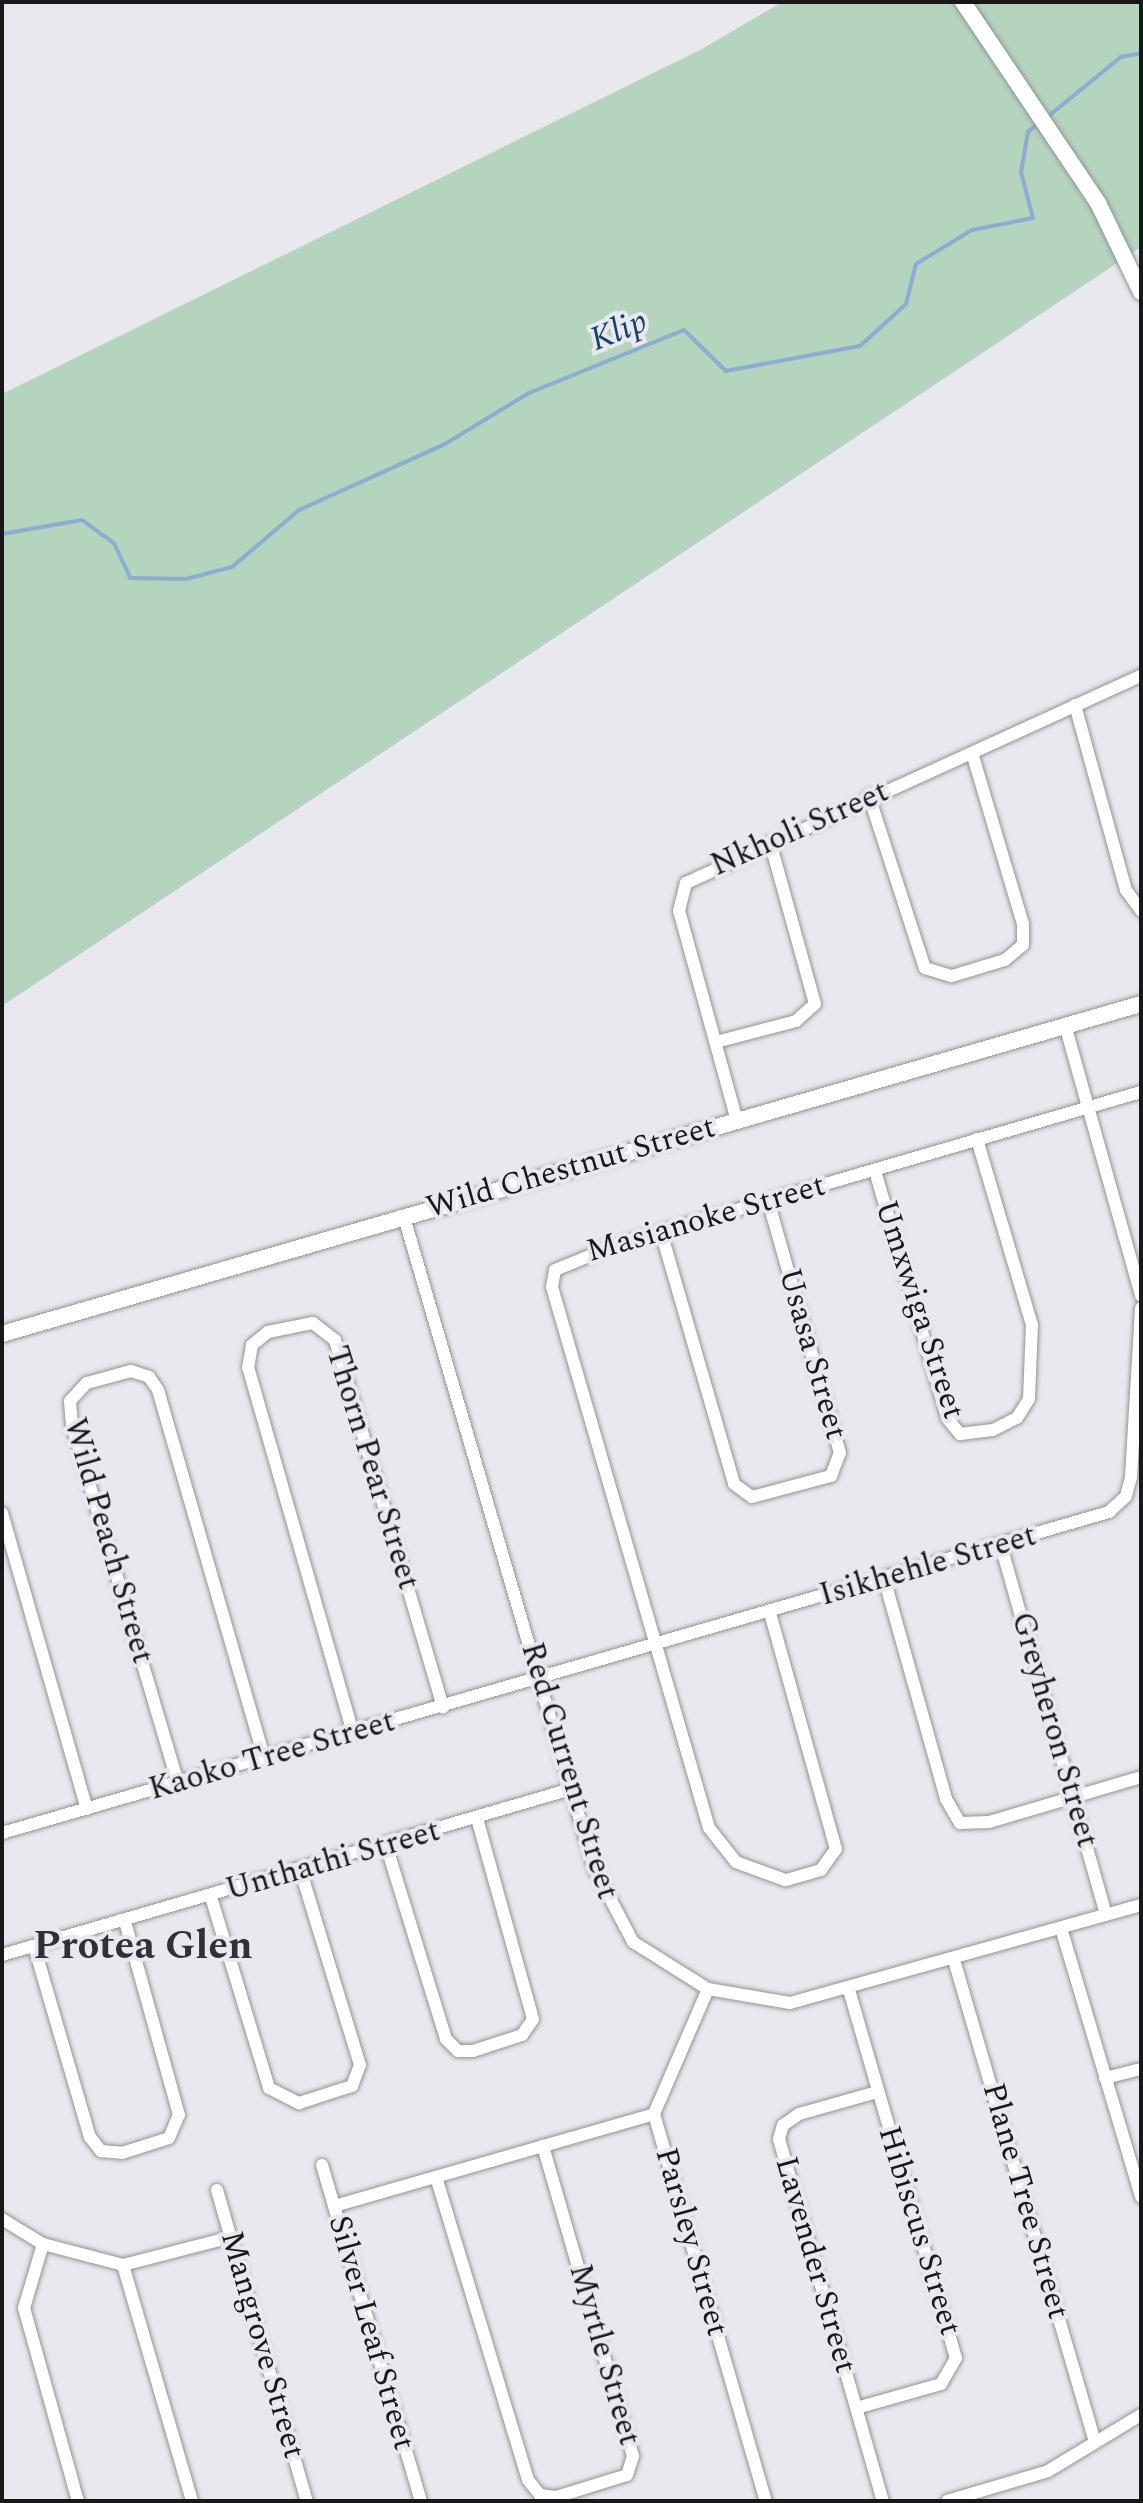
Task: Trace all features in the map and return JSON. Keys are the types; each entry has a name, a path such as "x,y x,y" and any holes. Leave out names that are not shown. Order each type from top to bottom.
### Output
{"street":[{"path":"963,2 1098,203 1138,284"},
{"name":"Nkholi Street","path":"737,1121 679,894 693,878 869,796 1141,676"},
{"path":"1075,705 1126,890 1141,911"},
{"path":"869,796 925,968 952,976 1005,960 1023,945 1023,924 972,753"},
{"path":"716,1042 796,1021 815,1004 770,842"},
{"name":"Wild Chestnut Street","path":"2,1334 1141,1004"},
{"path":"1065,1025 1141,1296"},
{"name":"Masianoke Street","path":"658,1643 551,1280 571,1259 1141,1092"},
{"name":"Umxwiga Street","path":"875,1171 947,1418 960,1434 993,1430 1017,1418 1029,1399 1032,1325 977,1139"},
{"name":"Usasa Street","path":"661,1232 734,1484 752,1497 831,1476 840,1453 768,1201"},
{"name":"Red Current Street","path":"404,1217 571,1789 618,1925 664,1966 708,1989 790,2003 849,1990 1141,1905"},
{"name":"Isikhehle Street","path":"541,1678 1109,1512 1126,1496 1141,1308"},
{"name":"Thorn Pear Street","path":"353,1733 248,1368 252,1345 268,1332 313,1323 335,1340 443,1707"},
{"name":"Wild Peach Street","path":"178,1783 72,1425 72,1395 87,1383 131,1371 149,1377 158,1390 264,1758"},
{"path":"2,1513 87,1809"},
{"name":"Greyheron Street","path":"1001,1546 1106,1914"},
{"path":"884,1578 955,1819 978,1825 1141,1777"},
{"path":"658,1643 715,1844 762,1876 793,1879 830,1864 835,1840 770,1613"},
{"name":"Kaoko Tree Street","path":"2,1833 541,1678"},
{"name":"Unthathi Street","path":"2,1955 211,1897 571,1789"},
{"path":"386,1845 446,2039 458,2051 473,2051 522,2035 533,2019 477,1819"},
{"path":"211,1897 269,2088 299,2103 352,2086 360,2070 300,1869"},
{"path":"34,1946 90,2137 101,2151 122,2153 169,2138 179,2115 125,1922"},
{"path":"1061,1928 1141,2197"},
{"name":"Plane Tree Street","path":"954,1960 1095,2442"},
{"name":"Parsley Street","path":"708,1989 654,2114 766,2501"},
{"name":"Hibiscus Street","path":"849,1990 955,2366 941,2384 857,2408"},
{"path":"1105,2078 1141,2069"},
{"name":"Lavender Street","path":"877,2092 799,2114 783,2125 779,2139 883,2501"},
{"path":"334,2206 654,2114"},
{"name":"Myrtle Street","path":"436,2177 528,2480 540,2495 556,2497 627,2475 633,2456 543,2146"},
{"name":"Silver Leaf Street","path":"322,2165 421,2501"},
{"name":"Mangrove Street","path":"217,2190 307,2501"},
{"path":"2,2219 43,2244 123,2265 231,2237"},
{"path":"43,2244 24,2308 78,2501"},
{"path":"123,2265 192,2501"},
{"path":"947,2501 1048,2471 1141,2415"}],"green space":[{"path":"782,2 1141,2 1141,247 2,1006 2,394 702,49"}],"waterway":[{"name":"Klip","path":"1045,119 1121,57 1141,53"},
{"name":"Klip","path":"2,534 82,520 114,543 130,578 186,579 232,567 299,510 445,444 529,393 684,330 726,371 860,346 906,304 916,264 972,230 1033,218 1021,172 1028,132 1038,124"}],"district":[{"name":"Protea Glen","path":"143,1947"}]}
